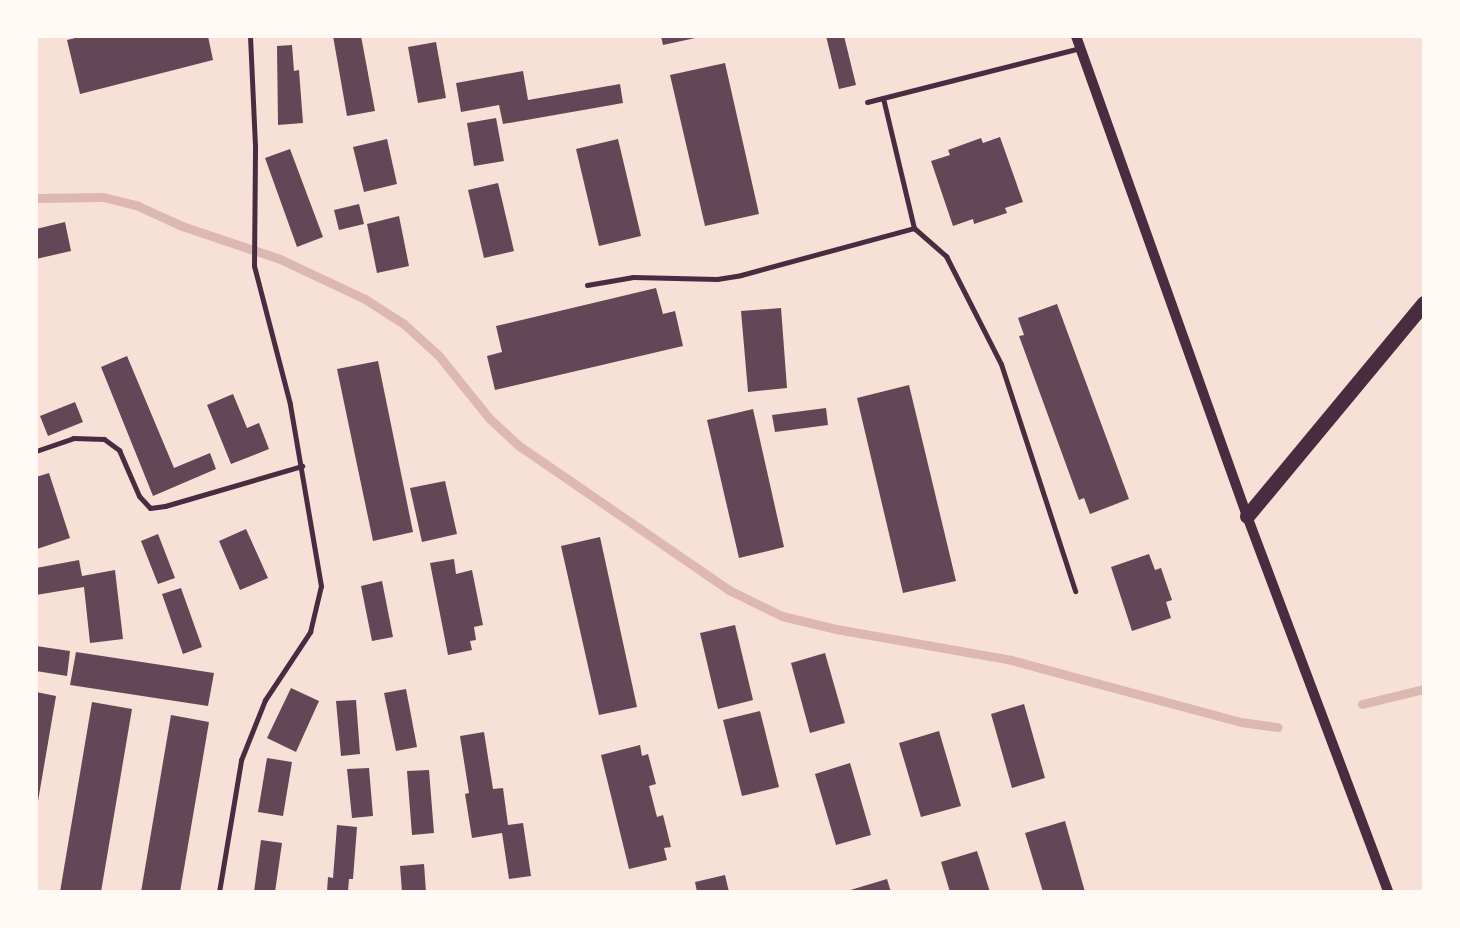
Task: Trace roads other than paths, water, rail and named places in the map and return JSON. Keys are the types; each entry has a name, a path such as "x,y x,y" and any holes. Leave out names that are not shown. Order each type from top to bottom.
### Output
{"highway":[{"path":"1247,516 1424,303"}],"main road":[{"path":"1076,36 1247,516 1388,892"}],"street":[{"path":"219,892 241,760 265,700 310,632 321,586 290,404 254,266 255,146 250,36"},
{"path":"867,102 1080,48"},
{"path":"883,98 914,228 946,256 1001,364 1075,591"},
{"path":"587,285 633,277 717,278 741,275 914,228"},
{"path":"36,451 73,438 104,439 119,450 139,496 150,508 165,506 302,466"}],"waterway":[{"path":"36,198 103,197 138,206 182,226 280,259 365,299 404,324 439,356 489,418 518,445 729,590 782,616 836,629 1011,660 1241,722 1278,727"},
{"path":"1362,704 1424,689"}]}
